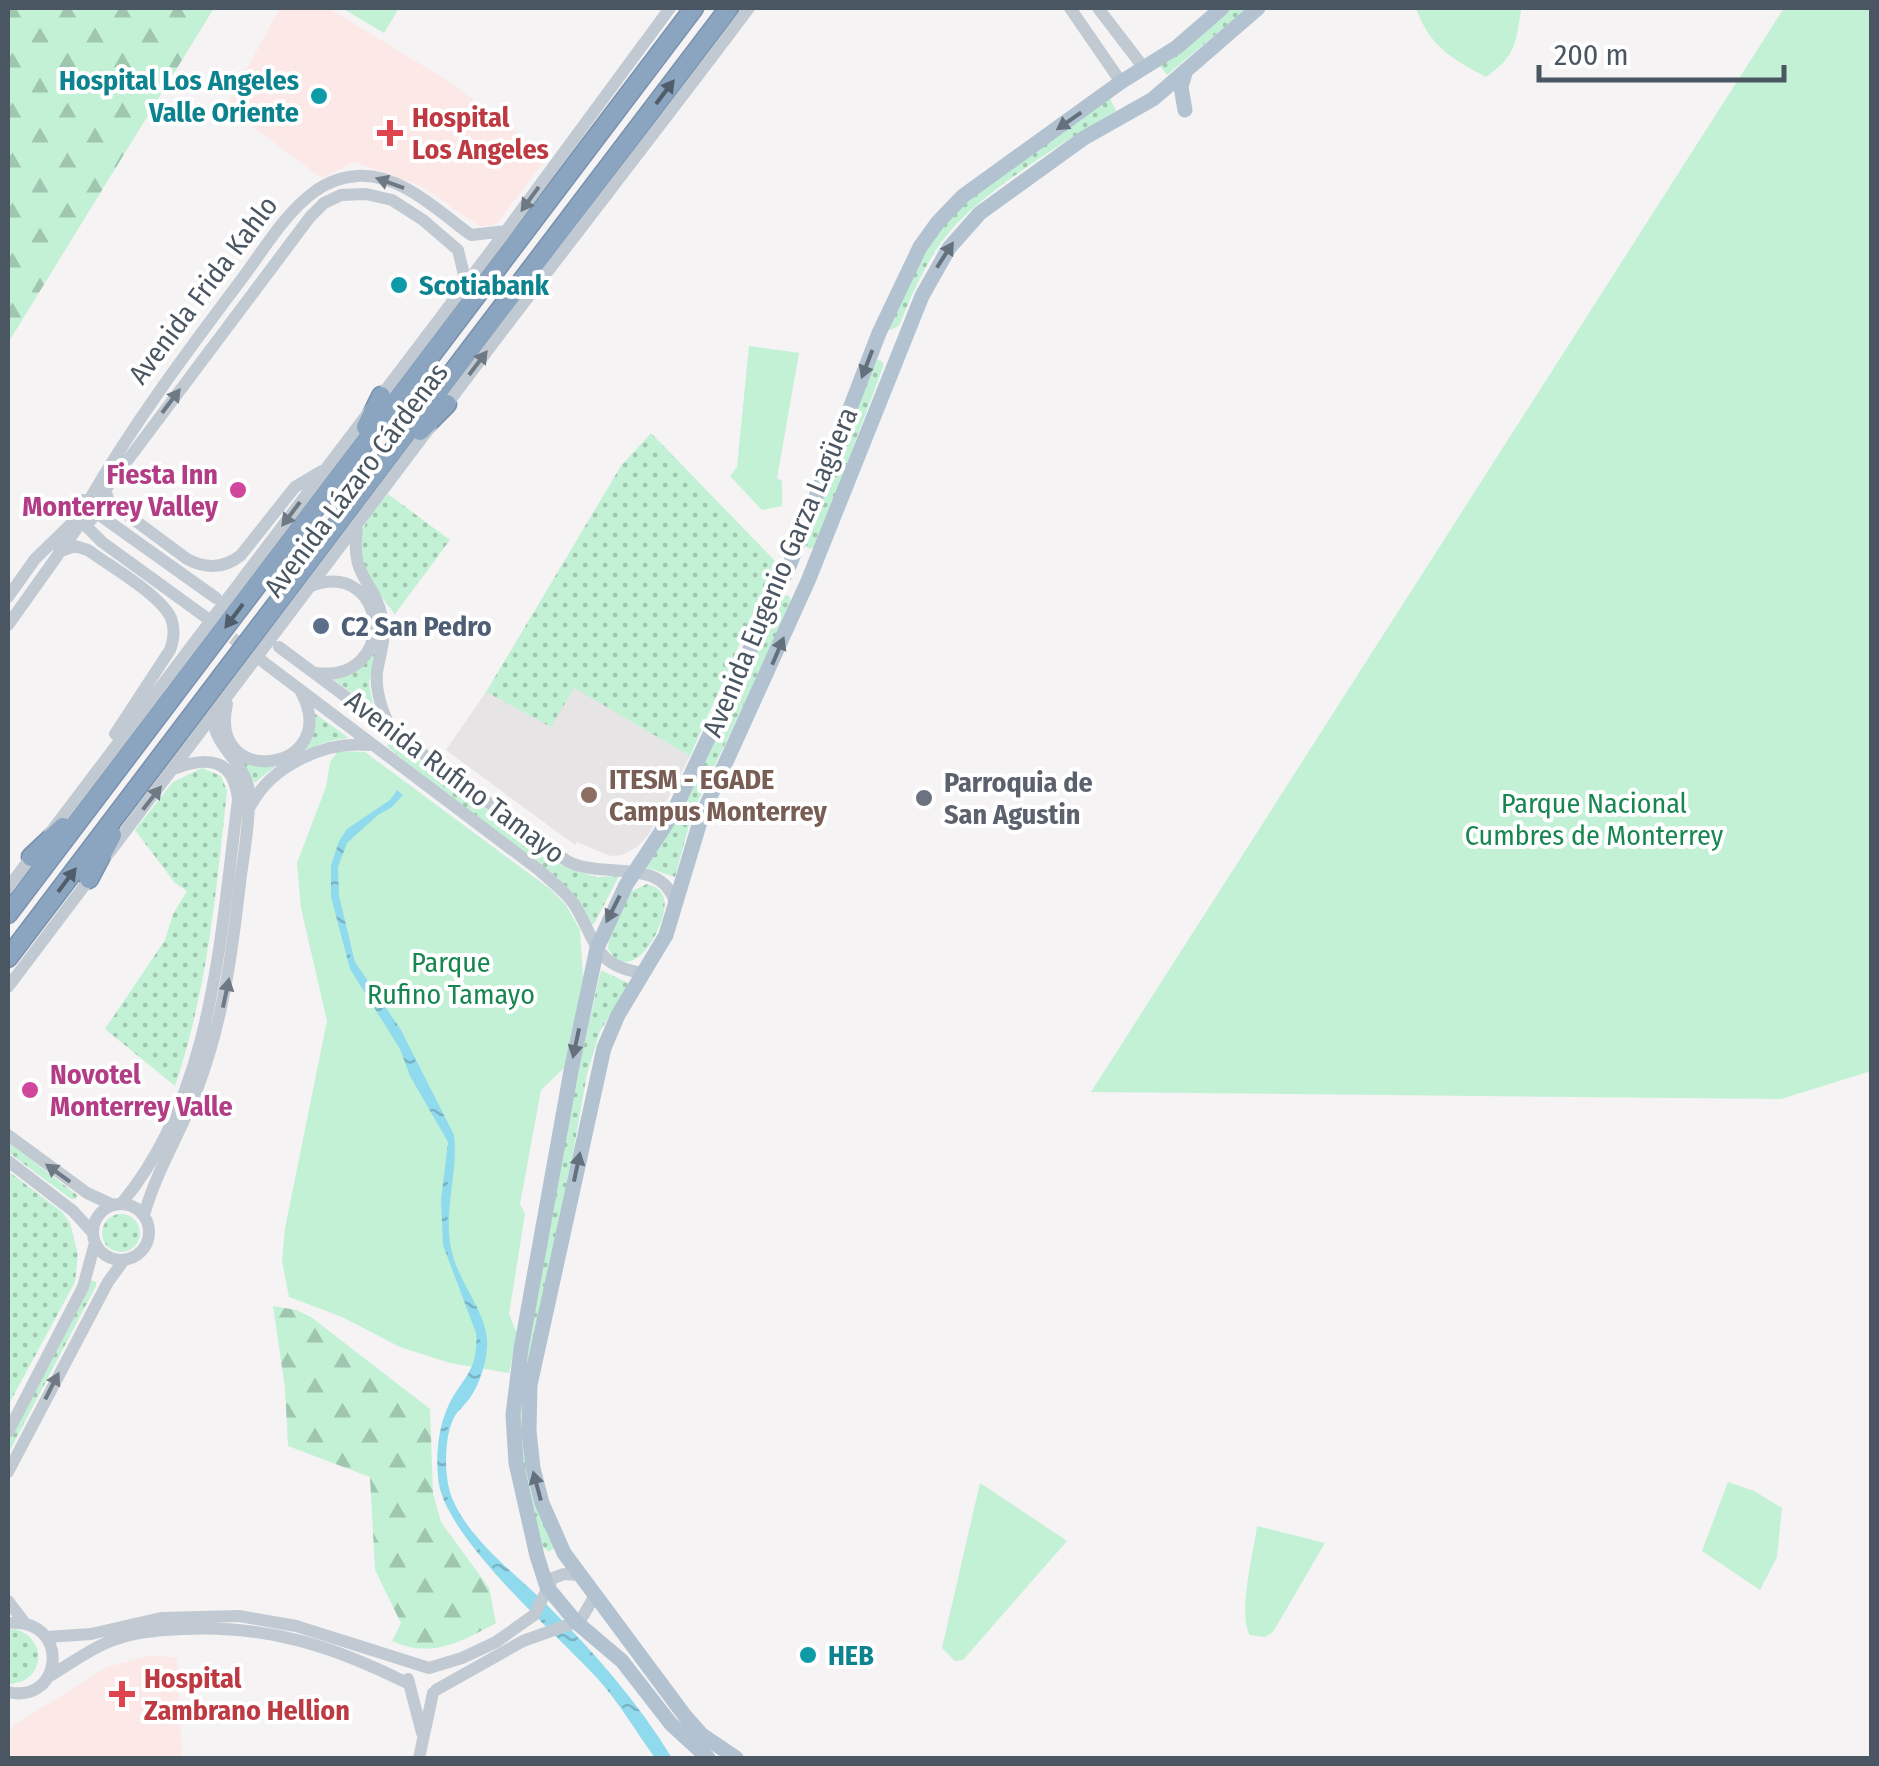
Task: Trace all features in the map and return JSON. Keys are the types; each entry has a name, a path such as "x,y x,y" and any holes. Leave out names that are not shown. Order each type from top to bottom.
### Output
{"highway":[{"name":"Avenida Lázaro Cárdenas","path":"8,914 108,768 347,467 694,8"},
{"name":"Avenida Lázaro Cárdenas","path":"8,958 728,11"},
{"path":"581,224 609,166"},
{"path":"347,467 382,396"},
{"path":"383,466 448,404"},
{"path":"31,857 108,768"},
{"path":"90,879 135,791"}],"main road":[{"name":"Avenida Eugenio Garza Lagüera","path":"708,1758 679,1732 629,1669 576,1622 547,1586 516,1463 514,1392 570,1071 596,948 634,872 672,815 790,564 878,333 910,264 950,208 1121,82 1198,31 1222,8"},
{"name":"Avenida Eugenio Garza Lagüera","path":"736,1758 697,1730 594,1597 561,1546 532,1468 530,1384 604,1048 618,1015 661,946 702,815 808,581 929,282 949,248 970,222 1006,194 1084,138 1161,92 1258,8"},
{"path":"1198,31 1198,44 1206,53"},
{"path":"1146,66 1158,77 1161,92"},
{"path":"1185,110 1182,87 1186,70"},
{"path":"1017,158 1027,180"},
{"path":"996,172 1005,180 1006,194"},
{"path":"537,1556 554,1554 561,1546"},
{"path":"598,1639 604,1627 614,1622"}],"street":[{"name":"Avenida Lázaro Cárdenas","path":"108,768 324,470 506,232 670,8"},
{"name":"Avenida Lázaro Cárdenas","path":"8,986 358,526 581,224 749,8"},
{"path":"1098,8 1146,66"},
{"path":"1074,13 1107,44 1121,39"},
{"path":"1074,13 1121,82"},
{"name":"Avenida Frida Kahlo","path":"91,507 129,430 289,216 322,186 354,176 392,181 471,235"},
{"name":"Avenida Frida Kahlo","path":"91,507 310,217 331,199 354,193 392,200 458,250"},
{"path":"466,283 458,250 471,235 506,232"},
{"path":"129,430 134,452"},
{"path":"105,490 109,501 188,559 215,566 242,555 295,486 324,470"},
{"path":"204,616 79,523 70,515 73,504 91,507 216,598"},
{"path":"8,597 35,559 79,523 92,518 91,507"},
{"path":"8,625 79,523"},
{"path":"358,526 357,567 384,622 378,693 395,736"},
{"path":"58,552 75,546 88,550 162,605 173,626 170,650 128,710 108,768"},
{"path":"35,559 39,566 36,581"},
{"path":"311,586 330,581 354,587 371,607 375,628 371,647 360,662 342,672 313,673"},
{"name":"Avenida Rufino Tamayo","path":"279,647 553,852 584,869 634,872 664,880 676,902"},
{"name":"Avenida Rufino Tamayo","path":"266,664 539,870 572,902 596,948"},
{"path":"230,695 224,721 228,738 241,753 264,762 290,755 303,742 309,713 300,690"},
{"path":"212,718 220,746 248,781 250,807"},
{"path":"8,1432 89,1273 95,1222 139,1182 182,1094 199,1043 239,840 250,807 269,779 319,751 339,744 372,746"},
{"path":"144,1215 150,1191 177,1140 196,1091 217,1030 231,963 239,840 237,787 229,771 207,761 176,768"},
{"path":"539,870 553,852"},
{"path":"8,888 31,857"},
{"path":"596,948 612,966 644,973"},
{"path":"8,1135 86,1193 134,1207 144,1215 149,1226 144,1249 124,1260 102,1253 73,1211 8,1160"},
{"path":"73,1211 86,1193"},
{"path":"8,1472 108,1282 124,1260"},
{"path":"89,1273 108,1282"},
{"path":"422,1734 409,1688 413,1670 472,1654 518,1628 536,1612 547,1586 558,1576 578,1574"},
{"path":"8,1708 81,1657 120,1638 204,1628 246,1628 316,1645 423,1698 523,1641 576,1622 594,1597"},
{"path":"8,1601 24,1622 47,1638 53,1657 48,1678"},
{"path":"47,1638 162,1618 238,1616 296,1626 425,1668 437,1677 419,1758"},
{"path":"8,1623 24,1622"},
{"path":"76,1636 81,1657"},
{"path":"8,1692 23,1694"}],"shaded area":[{"name":"Hospital Los Angeles","path":"280,8 328,8 448,81 548,156 491,226 479,226 421,186 354,162 322,178 226,107"},
{"name":"ITESM - EGADE Campus Monterrey","path":"573,687 690,756 649,834 622,855 610,856 577,842 575,845 446,750 486,692 551,727"},
{"name":"Hospital Zambrano Hellion","path":"149,1656 177,1657 182,1758 8,1758 8,1732 16,1724 107,1667"}],"green space":[{"path":"8,8 214,8 8,343"},
{"path":"342,8 399,8 384,33"},
{"path":"1231,8 1247,8 1167,75 1159,65"},
{"path":"1416,8 1521,10 1512,49 1486,77 1443,50 1428,33"},
{"name":"Parque Nacional Cumbres de Monterrey","path":"1784,8 1871,8 1871,1071 1781,1099 1091,1092"},
{"path":"1110,98 1116,111 1052,150 966,214 928,264 899,326 890,330 887,326 913,264 963,201"},
{"path":"749,346 799,353 777,478 782,481 782,506 762,510 730,476 737,467"},
{"path":"876,359 883,362 883,367 816,547 809,549 804,543"},
{"path":"651,433 776,562 690,756 574,688 551,727 486,692 621,466"},
{"path":"388,494 450,540 395,614 368,574 361,551 364,527"},
{"path":"787,595 791,605 692,814 675,877 645,867 781,598"},
{"path":"377,647 369,683 374,709 333,679 366,661"},
{"path":"310,710 349,738 298,753 255,783 237,760 267,765 294,755"},
{"path":"390,742 426,764 564,867 596,877 619,876 594,924 561,882 413,768 387,746"},
{"name":"Parque Rufino Tamayo","path":"338,751 365,752 550,889 566,905 580,930 583,977 565,1067 541,1090 520,1204 525,1214 509,1314 517,1334 509,1373 450,1363 400,1347 342,1317 289,1297 282,1261 285,1228 327,1021 301,908 297,863 326,787 330,762"},
{"path":"202,768 221,776 227,791 203,976 175,1086 105,1029 165,940 173,914 187,891 175,883 135,830 173,782"},
{"path":"647,884 663,896 664,909 656,935 638,957 628,962 618,960 608,949 609,938 630,892"},
{"path":"601,970 630,984 600,1031 587,1074 525,1378 536,1505 554,1548 549,1552 542,1546 522,1470 518,1398 563,1139"},
{"path":"8,1142 77,1195 76,1199 8,1152"},
{"path":"8,1171 62,1212 70,1223 78,1255 75,1282 10,1402 8,1400"},
{"path":"121,1214 135,1219 140,1233 135,1247 121,1252 107,1247 102,1233 107,1219"},
{"path":"91,1280 96,1286 8,1454 8,1440"},
{"path":"273,1306 311,1317 430,1409 433,1493 441,1522 489,1588 496,1623 446,1646 420,1648 392,1641 401,1623 375,1570 370,1477 288,1446 285,1388"},
{"path":"1728,1482 1754,1491 1782,1508 1777,1557 1760,1590 1702,1551"},
{"path":"980,1483 1067,1541 963,1660 955,1661 942,1648"},
{"path":"1257,1526 1325,1543 1273,1632 1265,1637 1250,1635 1245,1613"},
{"path":"15,1629 34,1642 38,1660 29,1677 8,1684 8,1630"}],"water":[{"path":"397,790 403,795 392,807 347,843 338,867 339,896 355,962 401,1030 454,1135 450,1241 457,1267 480,1313 487,1348 476,1387 449,1430 449,1490 470,1528 598,1659 672,1758 655,1758 605,1687 479,1554 444,1500 437,1469 440,1434 447,1409 472,1367 476,1347 476,1333 443,1245 441,1200 448,1142 410,1076 400,1049 350,969 331,897 331,865 339,841 347,829 390,800"}],"tunnel":[{"path":"204,616 265,663"}],"place":[{"name":"Hospital Los Angeles Valle Oriente","path":"319,96"},
{"name":"Hospital Los Angeles","path":"390,133"},
{"name":"Scotiabank","path":"399,285"},
{"name":"Fiesta Inn Monterrey Valley","path":"238,490"},
{"name":"C2 San Pedro","path":"321,626"},
{"name":"ITESM - EGADE Campus Monterrey","path":"589,795"},
{"name":"Parroquia de San Agustin","path":"924,798"},
{"name":"Novotel Monterrey Valle","path":"30,1090"},
{"name":"HEB","path":"808,1655"},
{"name":"Hospital Zambrano Hellion","path":"122,1694"}]}
